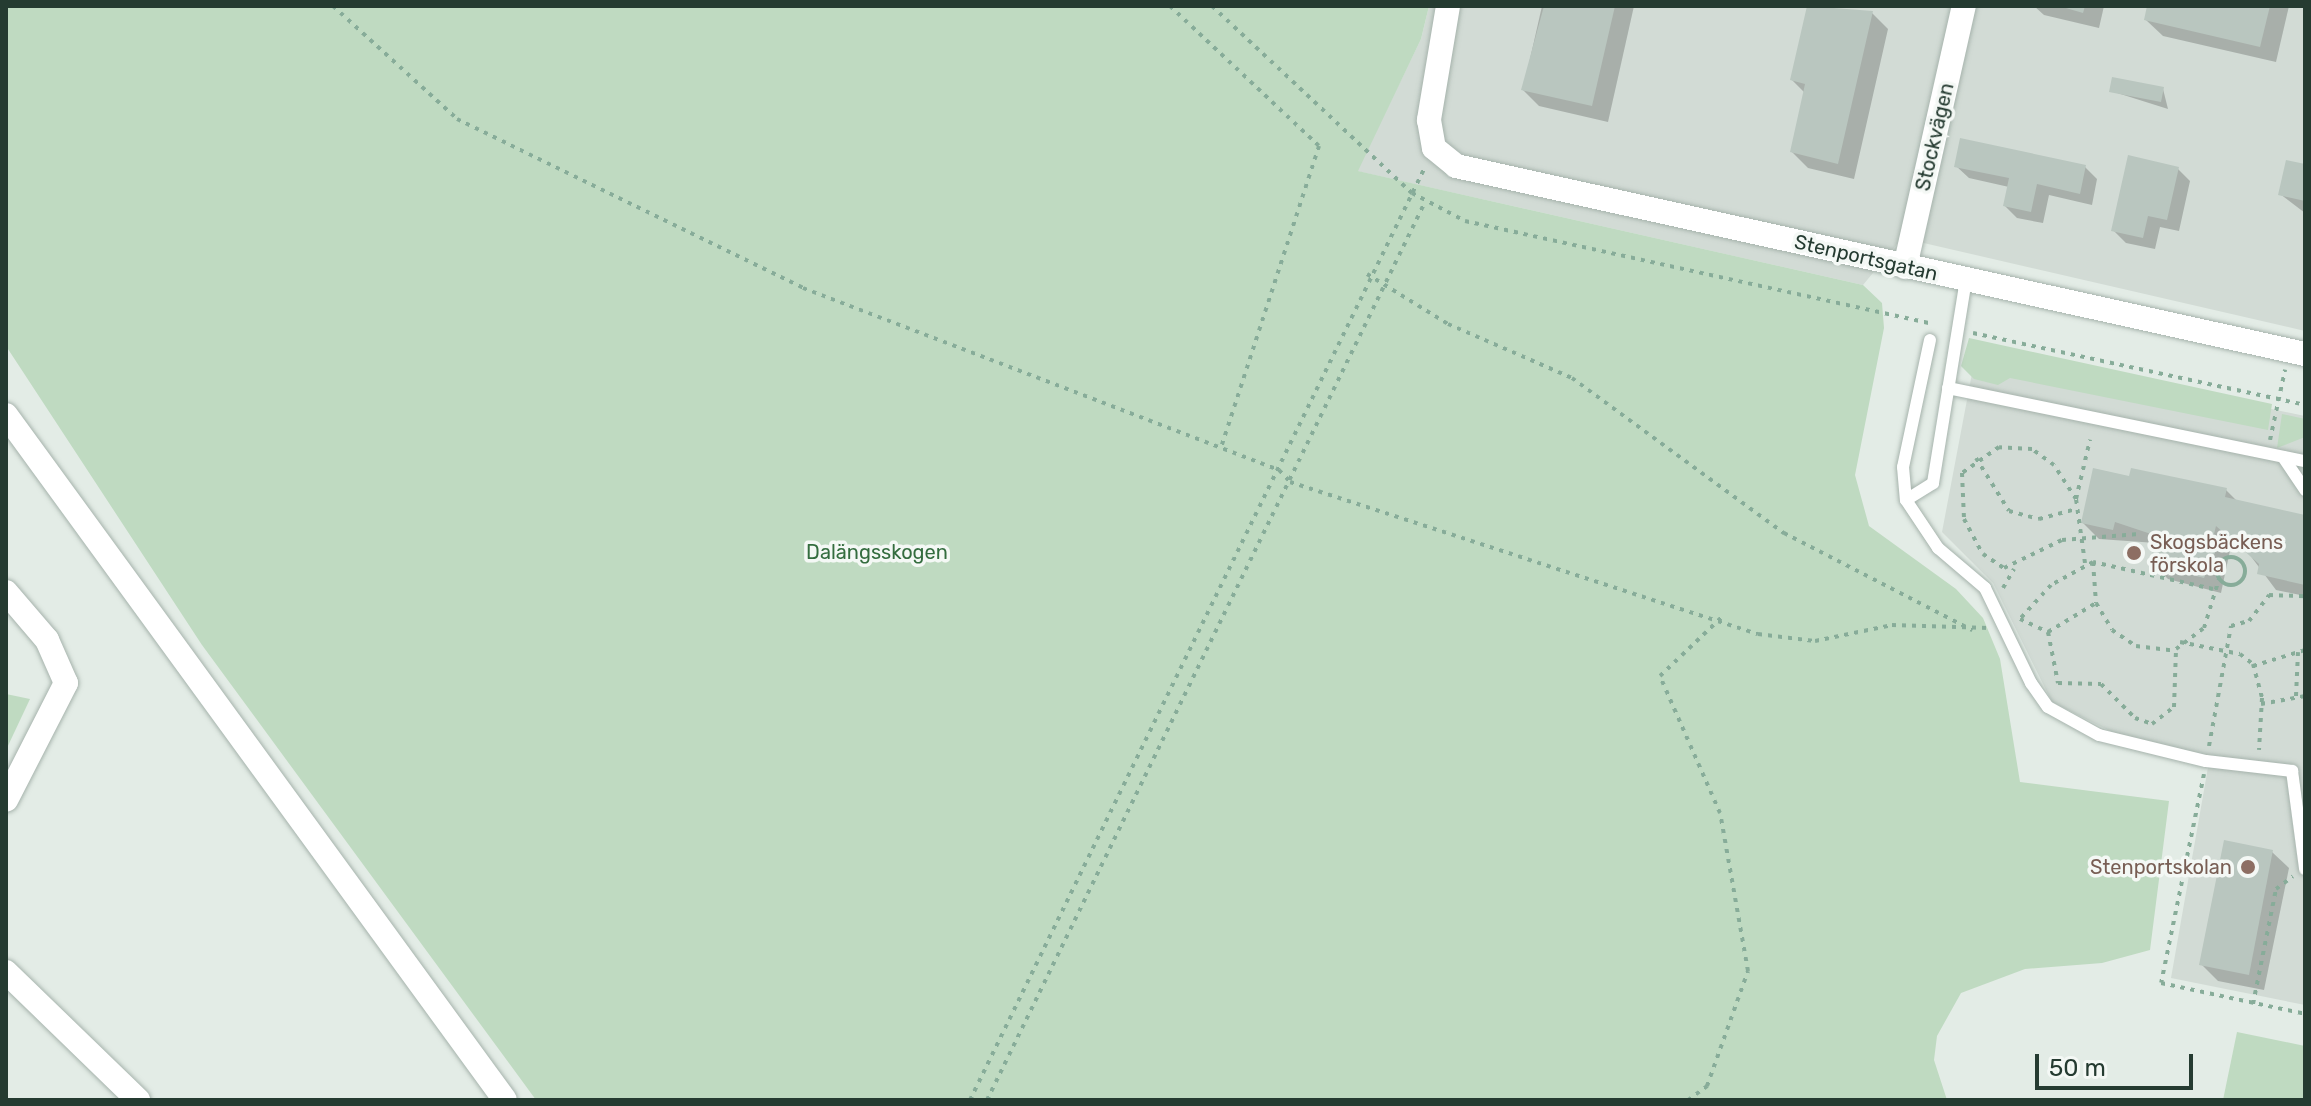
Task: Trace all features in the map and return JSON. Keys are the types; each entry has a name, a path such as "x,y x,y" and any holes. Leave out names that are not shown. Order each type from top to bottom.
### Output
{"street":[{"path":"1434,148 1429,120 1448,6"},
{"name":"Stockvägen","path":"1905,267 1964,6"},
{"name":"Stenportsgatan","path":"1434,148 1456,166 1500,177 2297,352"},
{"path":"6,415 505,1100"},
{"path":"6,592 47,640 66,683 6,800"},
{"path":"6,972 138,1100"}],"lane":[{"path":"1906,500 1933,483 1966,280"},
{"path":"1930,340 1903,467 1906,500 1938,548 1985,588 2048,707 2099,735 2206,761 2292,771 2304,868"},
{"path":"1948,388 2305,461"},
{"path":"2283,457 2305,490"}],"path":[{"path":"333,6 457,119 803,288 1279,470 1290,482 1721,618 1758,634 1815,641 1892,625 1975,631 2005,626"},
{"path":"1170,6 1319,146 1221,448"},
{"path":"1212,6 1412,193 1465,221 2305,405"},
{"path":"970,1100 1279,470 1367,274 1434,148"},
{"path":"987,1100 1425,202"},
{"path":"1367,274 1381,289 1572,378 1784,533 1975,631"},
{"path":"2268,453 2279,400 2297,352"},
{"path":"2085,563 2077,537 2076,499 2090,440"},
{"path":"2076,499 2043,453 2006,445 1976,458 1962,473 1959,501 1975,543 1996,566 2014,569 2077,537 2139,534"},
{"path":"1976,458 2009,511 2039,519 2076,509"},
{"path":"2048,632 2058,683 2101,684 2145,724 2162,722 2174,707 2176,651 2180,642 2204,628 2223,559 2244,564 2240,582 2219,579"},
{"path":"2093,562 2096,603 2125,642 2176,651"},
{"path":"2048,632 2020,619 2051,585 2085,563 2093,562 2213,589"},
{"path":"2305,596 2269,595 2249,621 2231,626 2161,983 2305,1014"},
{"path":"2048,632 2096,603"},
{"path":"1688,1100 1707,1086 1748,971 1720,813 1660,676 1721,618"},
{"path":"2180,642 2226,650 2253,666 2261,704 2259,767"},
{"path":"2253,666 2305,650"},
{"path":"2296,696 2298,652"},
{"path":"2261,704 2305,696"},
{"path":"2253,1004 2276,889 2304,868"}],"shaded area":[{"path":"1429,6 2305,6 2305,331 1902,238 1863,285 1357,171 1421,39"},
{"name":"Skogsbäckens förskola","path":"1977,347 2305,416 2305,1005 2171,978 2210,756 2120,736 2052,702 1993,583 1942,532"}],"green space":[{"name":"Dalängsskogen","path":"6,6 1429,6 1421,39 1358,171 1863,285 1882,303 1884,328 1855,475 1869,526 1956,589 1983,618 2000,659 2020,782 2169,801 2150,950 2102,963 2025,969 1961,993 1937,1036 1934,1060 1947,1100 536,1100 202,645 6,346"},
{"path":"1969,338 2272,404 2268,430 2010,378 1998,385 1974,379 1961,366"},
{"path":"2282,414 2305,419 2305,437 2277,448"},
{"path":"6,694 30,699 6,750"},
{"path":"2237,1032 2305,1046 2305,1100 2223,1100"}],"building":[{"path":"1544,6 1615,6 1592,106 1521,90"},
{"path":"1807,6 1873,11 1838,164 1790,152 1805,84 1790,80"},
{"path":"2059,6 2085,6 2083,13"},
{"path":"2147,6 2270,6 2260,47 2144,20"},
{"path":"2112,77 2164,87 2161,102 2109,92"},
{"path":"1960,138 2086,165 2080,194 2037,184 2031,212 2003,206 2009,178 1954,167"},
{"path":"2128,155 2179,167 2167,220 2148,216 2143,238 2111,231"},
{"path":"2286,160 2305,164 2305,201 2278,195"},
{"path":"2093,468 2129,476 2131,468 2227,488 2225,497 2305,515 2305,585 2257,574 2259,564 2216,526 2211,546 2217,548 2204,578 2150,564 2155,542 2163,538 2115,522 2113,530 2081,523"},
{"path":"2224,840 2273,850 2249,975 2199,965"}],"place":[{"name":"Skogsbäckens förskola","path":"2134,553"},
{"name":"Stenportskolan","path":"2248,867"}]}
